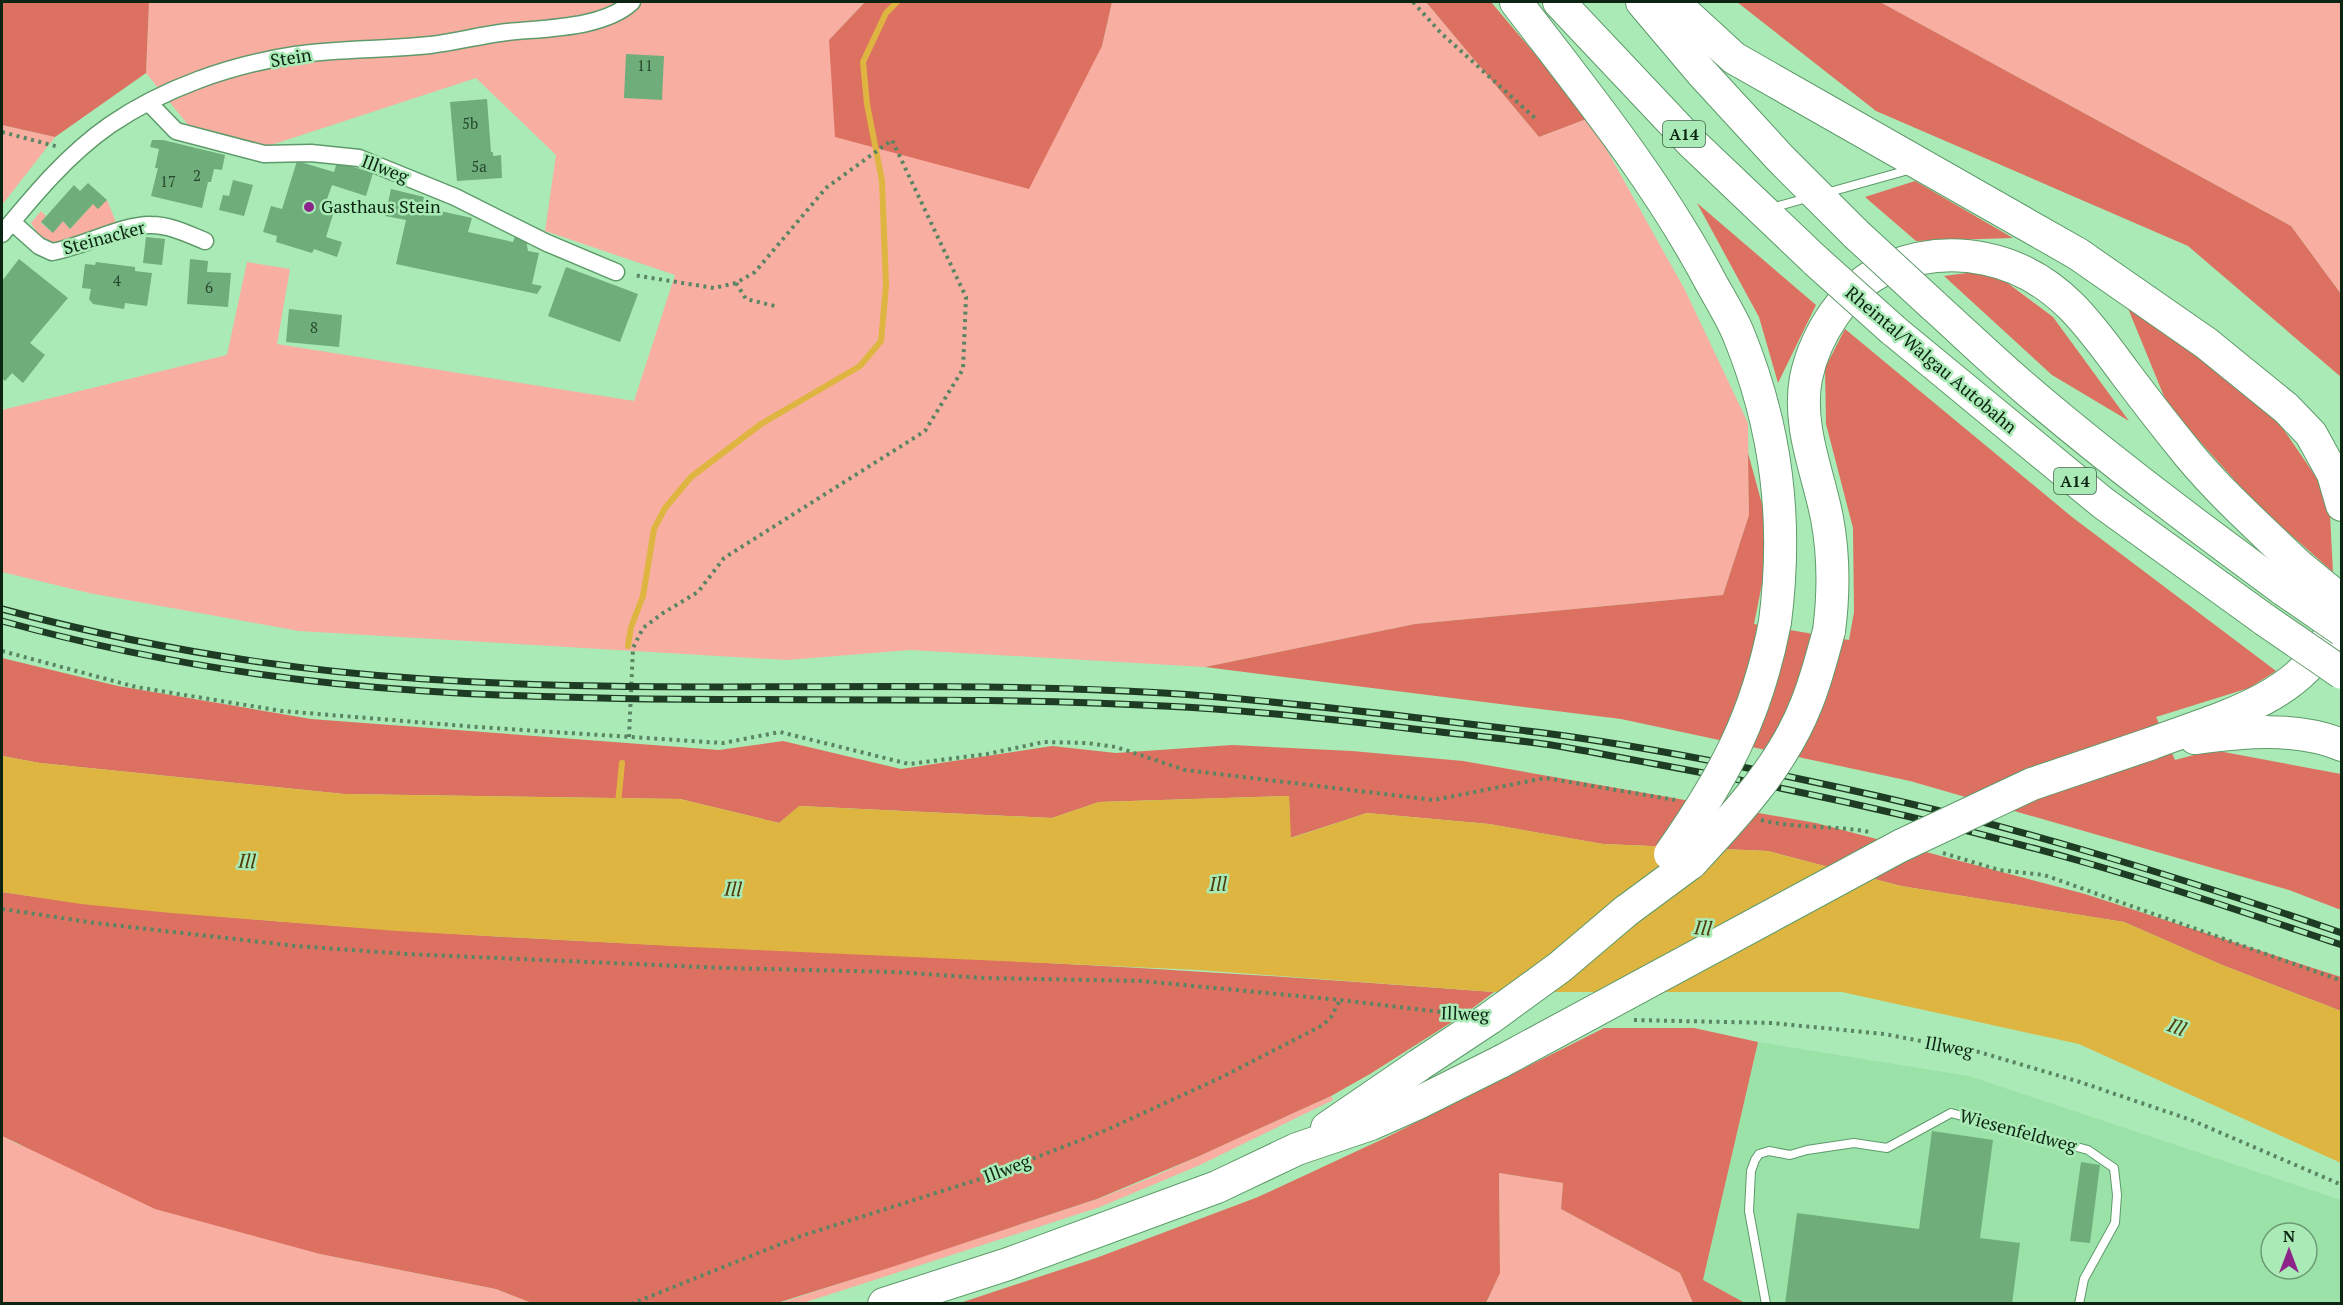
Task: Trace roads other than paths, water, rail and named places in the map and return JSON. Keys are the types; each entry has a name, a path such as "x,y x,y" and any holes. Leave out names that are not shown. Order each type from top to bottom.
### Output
{"highway":[{"path":"1516,2 1627,148 1684,233 1738,332 1760,396 1775,462 1781,525 1779,586 1761,681 1733,752 1705,804 1626,911"},
{"name":"Rheintal/Walgau Autobahn","path":"1559,2 1693,144 1816,261 1893,330 2103,503 2342,673"},
{"name":"A14","path":"1642,2 1702,73 1780,158 1856,234 2028,391 2189,521 2292,578 2342,630"},
{"path":"1673,2 1734,58 2078,254 2198,337 2254,381 2311,434 2333,474 2342,505"},
{"path":"1297,1149 1490,1018 1560,967 1626,911 1691,863 1732,819 1770,771 1806,707 1829,631 1833,595 1833,558 1827,519 1804,421 1804,395 1809,367 1825,329 1858,287 1882,271 1900,263 1934,256 1968,255 1998,261 2025,272 2055,291 2093,331 2191,458 2292,578 2342,601"},
{"path":"884,1304 1117,1226 1217,1187 1297,1149 1371,1124 1502,1061 1900,846 2032,784 2150,744 2262,701 2296,679 2326,642 2342,595"},
{"path":"2150,744 2222,735 2284,732 2342,745"}],"street":[{"name":"Stein","path":"7,228 74,153 110,125 149,103 211,74 295,55 430,45 501,33 595,22 627,7 632,2"},
{"name":"Illweg","path":"149,103 176,131 253,152 264,154 311,153 359,158 455,197 547,243 616,272"},
{"name":"Steinacker","path":"7,228 52,252 150,225 171,228 204,241"}],"lane":[{"path":"1762,210 1923,166"},
{"name":"Wiesenfeldweg","path":"1766,1304 1749,1211 1749,1189 1755,1160 1759,1154 1768,1151 1790,1155 1854,1143 1887,1148 1951,1113 2088,1150 2114,1168 2117,1195 2115,1223 2084,1279 2079,1304"}],"water":[{"name":"Ill","path":"2,756 40,763 344,794 680,799 779,823 799,806 1052,818 1099,802 1289,796 1291,838 1367,813 1489,824 1603,844 1768,851 1901,886 2124,922 2222,965 2341,1011 2341,1163 2079,1044 1842,992 1494,992 1198,970 397,931 171,913 81,904 2,892"}],"waterway":[{"path":"628,646 631,627 643,596 654,529 665,508 691,477 761,424 860,366 881,341 886,286 882,181 867,104 863,62 886,13 897,2"},
{"path":"618,804 622,763"}],"railway":[{"path":"2,609 159,645 265,663 372,675 517,684 979,687 1164,693 1313,706 1544,733 1728,764 1965,817 2092,852 2342,933"},
{"path":"2,621 106,647 211,667 371,687 517,696 979,700 1164,706 1289,715 1544,744 1759,784 1974,832 2146,881 2342,945"}],"place":[{"name":"Gasthaus Stein","path":"309,207"}]}
